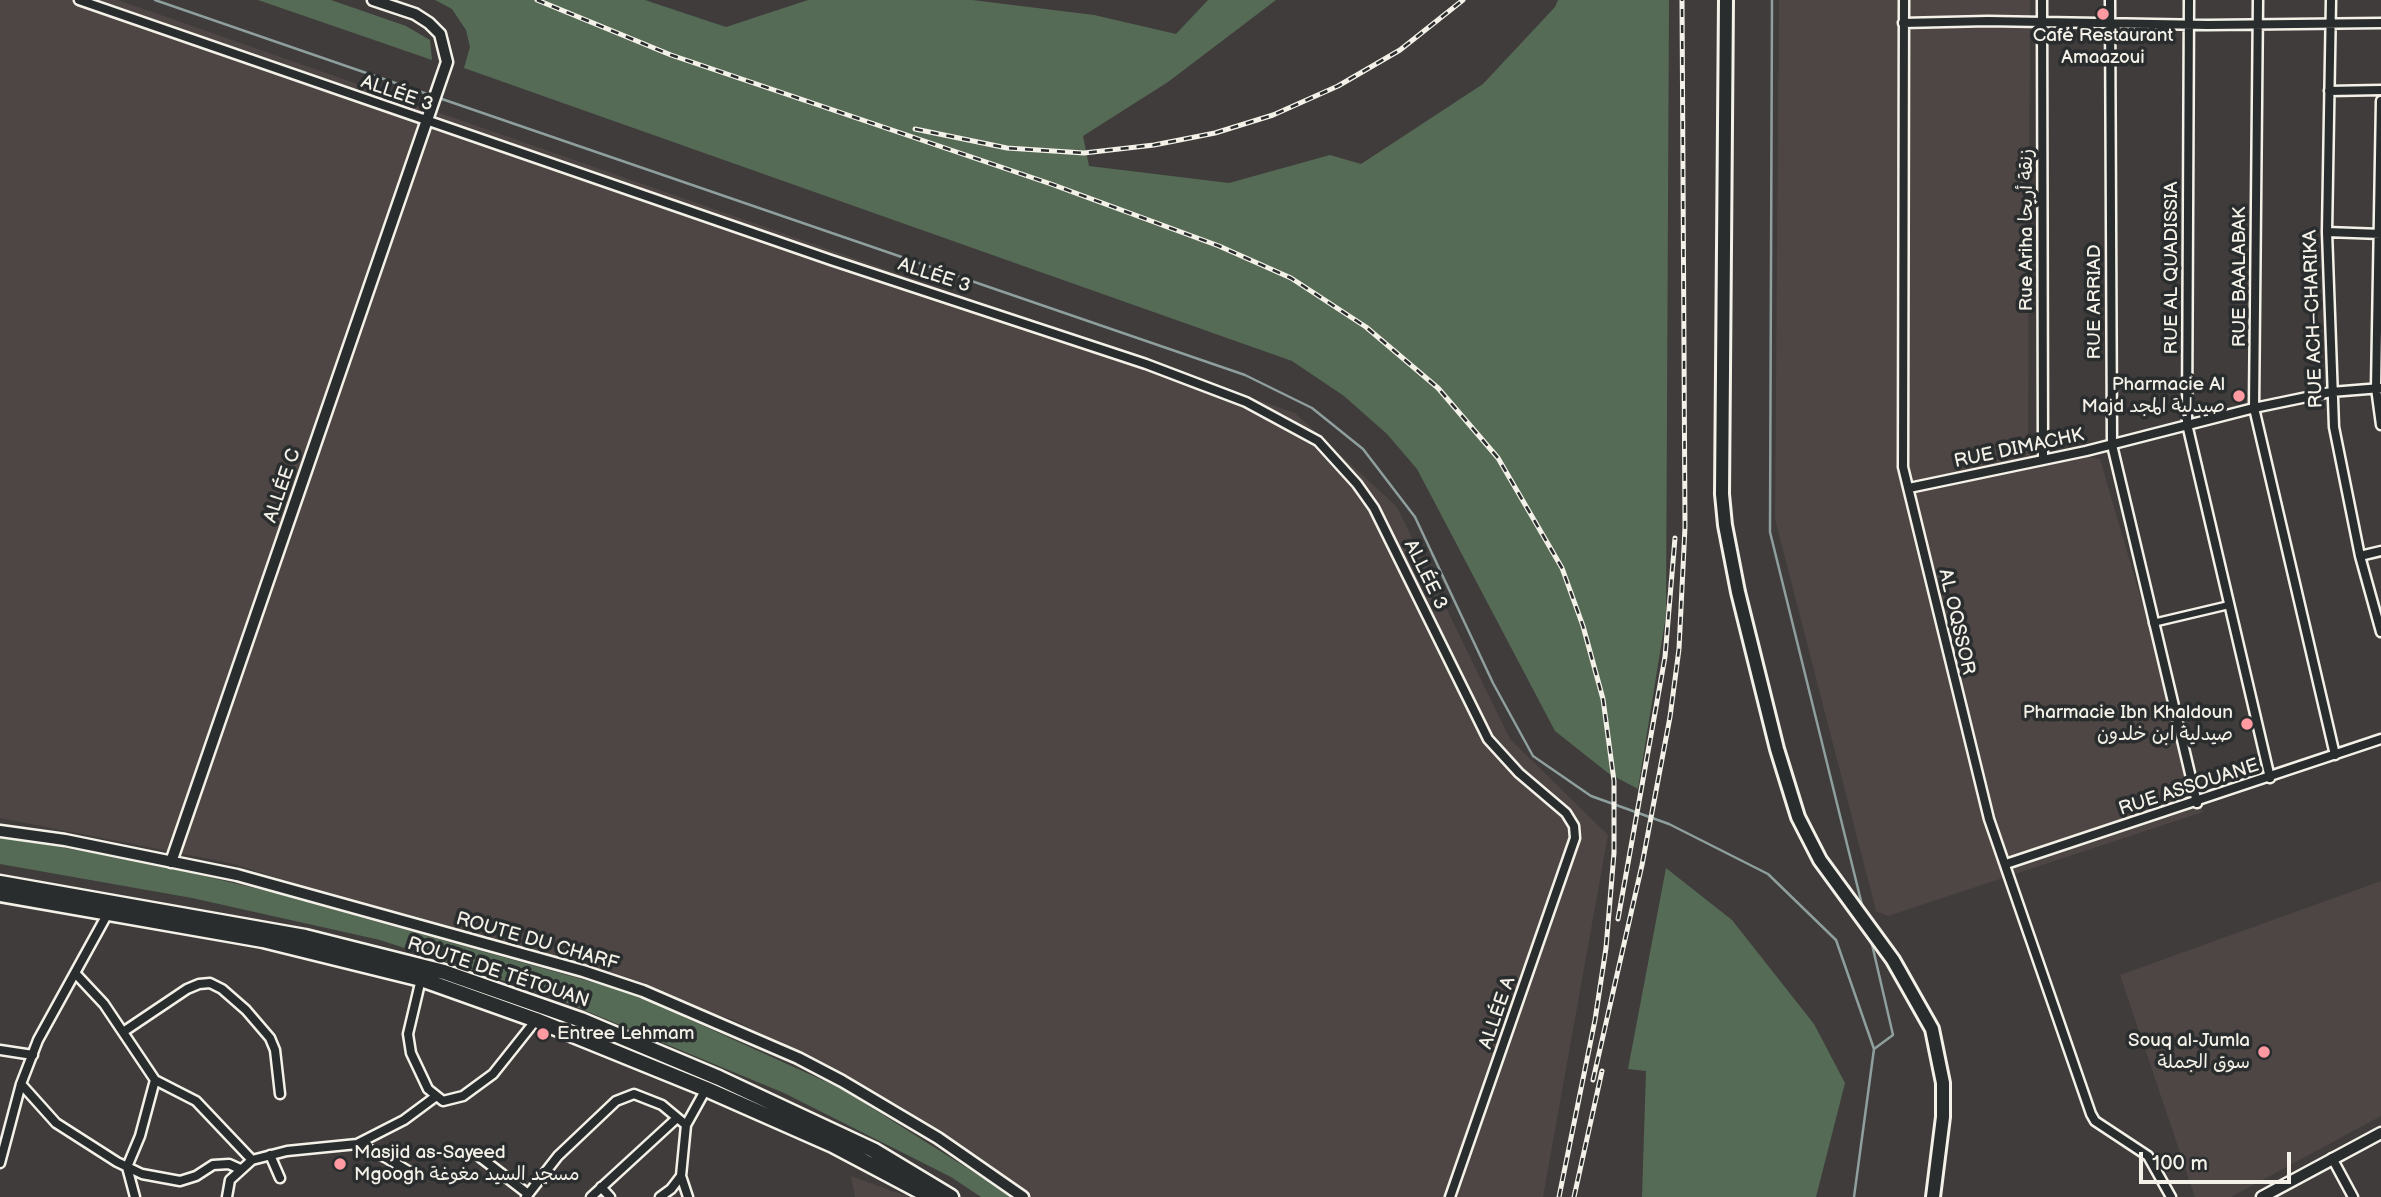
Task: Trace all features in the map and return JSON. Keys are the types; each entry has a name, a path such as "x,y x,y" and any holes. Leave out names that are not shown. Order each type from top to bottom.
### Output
{"highway":[{"name":"ROUTE DE TÉTOUAN","path":"0,883 282,932 444,972 581,1020 719,1078 873,1150 951,1197"},
{"name":"ROUTE DE TÉTOUAN","path":"0,894 263,940 421,979 536,1020 706,1089 833,1145 931,1197"}],"main road":[{"path":"1726,0 1725,525 1738,592 1787,785 1798,817 1820,860 1893,961 1932,1029 1943,1083 1943,1117 1933,1197"}],"street":[{"name":"ALLÉE 3","path":"79,0 1146,364 1246,402 1318,440 1357,484 1374,508 1488,739 1519,773 1566,813 1574,826 1575,838"},
{"name":"ALLÉE C","path":"171,862 447,62 440,34 429,23 373,0"},
{"name":"AL OQSSOR","path":"1904,0 1903,467 1960,712 1992,830 2092,1118 2148,1156 2171,1197"},
{"name":"Rue Ariha زنقة أريحا","path":"2042,0 2043,460"},
{"name":"RUE ARRIAD","path":"2110,0 2112,445 2197,803"},
{"name":"RUE AL QUADISSIA","path":"2189,0 2188,424 2270,778"},
{"name":"RUE BAALABAK","path":"2258,0 2255,408 2335,755"},
{"name":"RUE ACH–CHARIKA","path":"2331,0 2327,232 2331,392 2334,427 2360,556 2381,632"},
{"path":"1903,23 2381,23"},
{"path":"2329,91 2381,90"},
{"path":"2381,101 2381,425"},
{"path":"2327,232 2380,234"},
{"name":"RUE DIMACHK","path":"1909,488 2112,445 2255,408 2331,392 2379,388"},
{"path":"2360,556 2381,551"},
{"path":"2153,623 2229,605"},
{"name":"RUE ASSOUANE","path":"2006,864 2197,803 2381,739"},
{"name":"ROUTE DU CHARF","path":"0,831 65,840 237,875 583,971 643,991 786,1052 842,1081 928,1131 1023,1197"},
{"name":"ALLÉE A","path":"1451,1197 1575,838"},
{"path":"0,1163 21,1084 33,1055 108,913"},
{"path":"75,974 94,991 155,1080 196,1101 253,1160"},
{"path":"421,979 408,1034 416,1067 435,1097 443,1101 455,1100 493,1074 536,1020"},
{"path":"123,1032 187,989 210,983 222,989 246,1010 270,1038 275,1050 280,1094"},
{"path":"0,1050 33,1055"},
{"path":"135,1197 127,1167 143,1127 155,1080"},
{"path":"21,1084 56,1123 127,1167 157,1178 180,1181 196,1176 213,1165 229,1164 240,1168"},
{"path":"688,1197 681,1176 686,1125 706,1089"},
{"path":"480,1157 527,1196 558,1156 602,1112 621,1098 634,1094 662,1105 686,1125"},
{"path":"227,1197 230,1180 240,1168 253,1160 270,1155 357,1144 404,1120 435,1097"},
{"path":"591,1197 677,1118"},
{"path":"2262,1197 2381,1133"},
{"path":"357,1144 413,1174"},
{"path":"270,1155 280,1178"},
{"path":"2332,1158 2353,1197"},
{"path":"660,1197 671,1189 681,1176"},
{"path":"601,1187 610,1197"}],"shaded area":[{"path":"0,0 118,0 1295,413 1397,507 1510,739 1608,835 1543,1197 1013,1197 900,1106 734,1020 230,863 0,818"},
{"path":"1779,0 2030,0 2028,449 2100,459 2203,812 1888,916 1876,911 1775,519"},
{"name":"Souq al-Jumla سوق الجملة","path":"2381,881 2381,1116 2231,1197 2195,1197 2120,975"},
{"path":"851,1176 906,1196 908,1197 855,1197"}],"green space":[{"path":"258,0 331,0 406,26 430,40 432,60"},
{"path":"435,0 645,0 726,27 808,0 972,0 1094,15 1176,34 1208,0 1276,0 1168,82 1083,136 1089,166 1229,183 1330,155 1361,164 1483,84 1555,7 1558,0 1669,0 1666,615 1638,789 1608,773 1555,731 1417,469 1387,434 1344,396 1292,361 464,68 470,47 466,30 452,9"},
{"path":"0,837 142,861 271,892 631,993 842,1089 1013,1197 981,1197 951,1177 784,1093 550,996 380,940 192,898 0,864"},
{"path":"1666,868 1732,920 1814,1024 1845,1083 1816,1197 1642,1197 1646,1071 1628,1069"}],"waterway":[{"path":"155,0 433,96"},
{"path":"1772,0 1770,532 1864,913"},
{"path":"439,98 1245,375 1312,408 1363,449 1415,517 1493,683 1533,756 1591,796 1669,824 1768,874 1836,940 1874,1049"},
{"path":"1854,1197 1874,1049 1893,1035 1871,940"}],"railway":[{"path":"537,0 671,55 1051,184 1219,246 1291,278 1366,327 1438,388 1498,458 1562,568 1583,626 1603,699 1614,781 1614,853 1606,948 1595,1020 1559,1197"},
{"path":"915,129 1007,148 1084,153 1154,145 1215,133 1273,115 1338,86 1400,50 1463,0"},
{"path":"1593,1080 1642,865 1670,717 1679,649 1685,527 1682,0"},
{"path":"1618,919 1665,657 1675,538"},
{"path":"1574,1197 1602,1071"}],"place":[{"name":"Café Restaurant Amaazoui","path":"2103,14"},
{"name":"Pharmacie Al Majd صيدلية المجد","path":"2239,396"},
{"name":"Pharmacie Ibn Khaldoun صيدلية ابن خلدون","path":"2247,724"},
{"name":"Entree Lehmam","path":"543,1034"},
{"name":"Souq al-Jumla سوق الجملة","path":"2264,1052"},
{"name":"Masjid as-Sayeed Mgoogh مسجد السيد مغوغة","path":"340,1164"}]}
